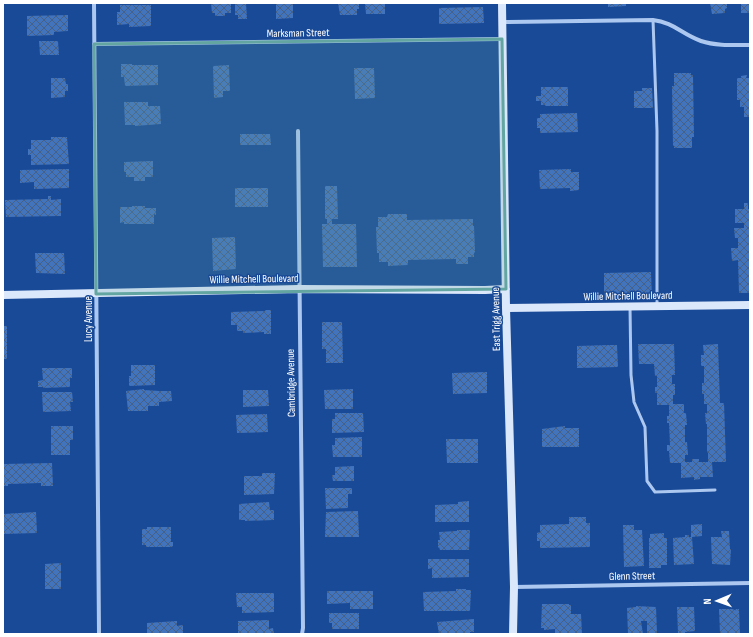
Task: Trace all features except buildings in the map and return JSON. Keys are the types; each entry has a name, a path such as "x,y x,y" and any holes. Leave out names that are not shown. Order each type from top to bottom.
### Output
{"street":[{"name":"Lucy Avenue","path":"94,3 99,634"},
{"name":"East Trigg Avenue","path":"502,3 506,308 514,634"},
{"path":"502,22 653,20 663,21 700,41 724,45 750,45"},
{"name":"Marksman Street","path":"94,44 502,39"},
{"name":"Cambridge Avenue","path":"298,131 302,634"},
{"name":"Willie Mitchell Boulevard","path":"3,296 299,289 506,289"},
{"name":"Willie Mitchell Boulevard","path":"506,308 750,305"},
{"name":"Glenn Street","path":"514,587 750,583"}],"lane":[{"path":"653,20 657,131 657,306"},
{"path":"630,307 631,375 634,402 645,427 647,482 655,492 715,490"}],"highlighted area":[{"path":"502,39 506,289 96,294 94,44"}]}
